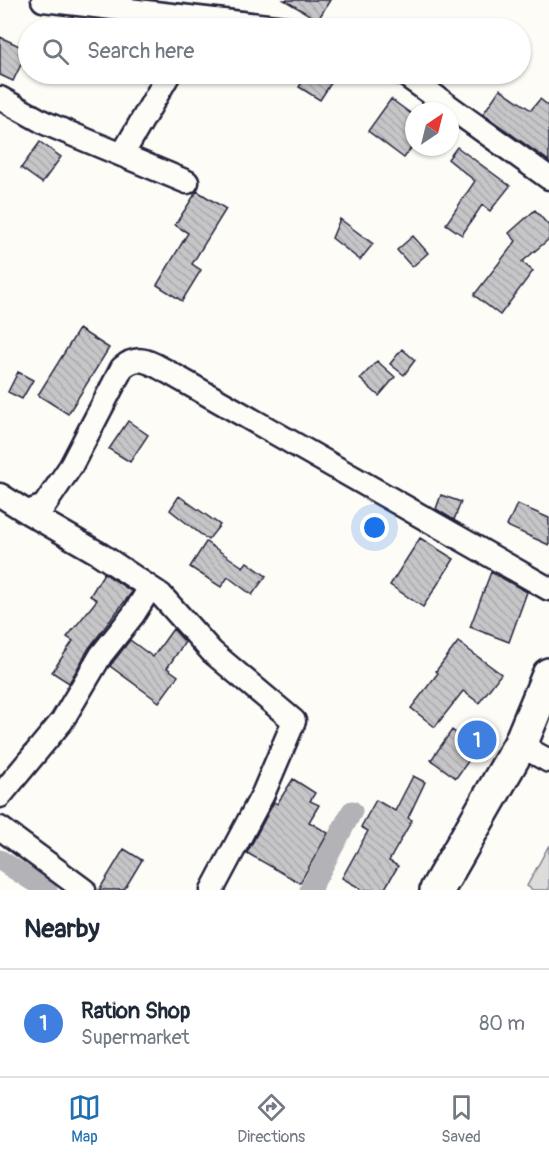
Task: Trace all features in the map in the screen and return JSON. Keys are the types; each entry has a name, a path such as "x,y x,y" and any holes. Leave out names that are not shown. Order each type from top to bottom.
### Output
{"main road":[{"path":"437,890 520,745 549,675"}],"street":[{"path":"43,0 162,18"},
{"path":"122,155 163,84"},
{"path":"418,84 549,178"},
{"path":"0,98 45,123 187,182"},
{"path":"27,512 44,506 71,466 122,368 129,362 141,359 168,372 549,589"},
{"path":"0,495 98,553 161,595 212,652 294,721 263,794 212,890"},
{"path":"0,796 62,721 101,655 133,615 150,588"},
{"path":"520,745 549,761"},
{"path":"0,828 84,890"}],"shaded area":[{"path":"549,845 549,890 533,890 527,886"}],"building":[{"path":"284,0 330,0 319,18 315,18"},
{"path":"0,37 18,45 18,71 13,81 0,75"},
{"path":"301,84 330,84 320,100 299,87"},
{"path":"500,89 531,110 540,99 549,106 549,161 483,114"},
{"path":"391,99 405,109 405,156 404,158 368,131"},
{"path":"40,142 61,157 42,183 21,168"},
{"path":"459,148 510,186 490,211 482,205 462,235 446,224 475,181 448,159 450,156 459,156"},
{"path":"197,191 226,209 192,264 201,270 182,301 157,285 188,233 175,225"},
{"path":"535,210 549,226 549,239 522,262 533,271 500,315 474,295 516,241 509,233"},
{"path":"340,219 373,244 360,260 332,238"},
{"path":"413,236 428,253 412,267 397,250"},
{"path":"79,329 109,348 68,414 38,395"},
{"path":"402,349 415,360 404,375 390,364"},
{"path":"377,361 395,377 379,396 360,379"},
{"path":"18,372 33,380 22,399 8,392"},
{"path":"128,421 148,435 130,462 109,449"},
{"path":"441,495 461,502 454,520 436,509"},
{"path":"179,496 220,525 208,540 170,510"},
{"path":"517,504 549,518 549,545 507,526"},
{"path":"420,538 454,559 423,607 390,585"},
{"path":"206,542 243,567 247,562 266,576 252,595 228,577 221,587 190,567"},
{"path":"491,572 527,592 509,642 470,627"},
{"path":"104,573 132,592 89,648 69,683 52,672 73,641 67,637 97,600 90,596"},
{"path":"173,629 185,642 167,668 178,676 159,702 110,666 130,640 153,657"},
{"path":"458,642 501,674 479,703 463,691 435,727 411,708"},
{"path":"452,730 477,749 456,778 431,760"},
{"path":"413,776 425,782 408,818 412,820 389,861 398,866 384,890 363,890 342,878 368,831 361,827 376,800 395,811"},
{"path":"293,779 315,793 310,801 319,805 309,822 328,833 300,883 247,853 274,802 277,804"},
{"path":"124,849 142,860 124,890 99,890"}],"waterway":[{"path":"310,890 352,811"},
{"path":"0,860 47,890"}],"place":[{"name":"Ration Shop","path":"477,740"}]}
